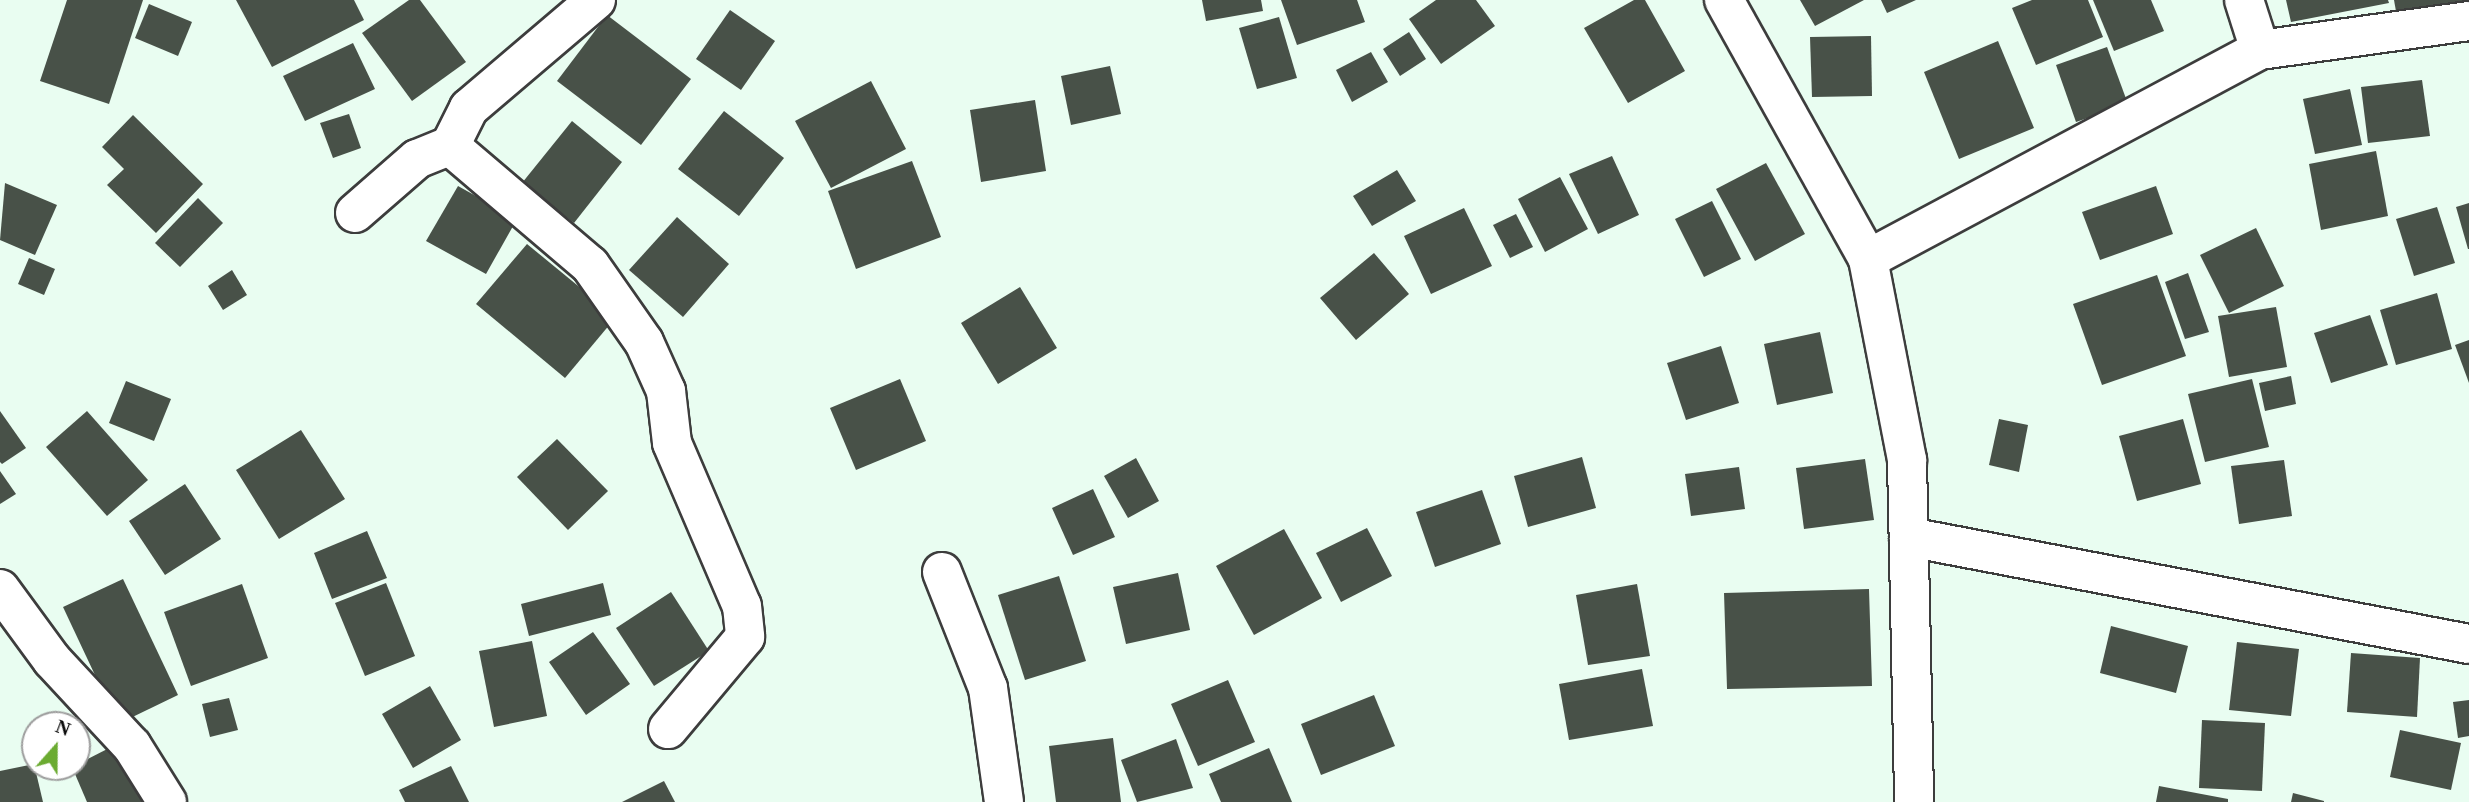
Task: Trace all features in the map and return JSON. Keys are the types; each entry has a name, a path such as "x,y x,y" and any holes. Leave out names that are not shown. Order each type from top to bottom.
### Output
{"street":[{"path":"355,213 417,159 450,146 468,108 596,0"},
{"path":"1724,0 1867,259 1907,460 1914,802"},
{"path":"2244,0 2260,50"},
{"path":"1867,259 2260,50 2469,21"},
{"path":"450,146 590,265 644,342 666,391 673,443 742,606 745,638 668,729"},
{"path":"1909,537 2469,643"},
{"path":"942,572 988,688 1004,802"},
{"path":"0,589 52,660 132,746 167,802"}],"building":[{"path":"67,0 143,0 109,104 40,81"},
{"path":"236,0 354,0 364,20 272,67"},
{"path":"409,0 420,0 466,62 412,101 362,33"},
{"path":"1202,0 1261,0 1263,11 1206,21"},
{"path":"1281,0 1357,0 1365,22 1297,45"},
{"path":"1436,0 1476,0 1495,26 1441,64 1409,19"},
{"path":"1634,0 1645,0 1685,71 1628,103 1584,28"},
{"path":"1800,0 1864,0 1815,26"},
{"path":"1881,0 1916,0 1887,13"},
{"path":"2032,0 2088,0 2103,37 2036,65 2012,8"},
{"path":"2093,0 2151,0 2164,31 2114,51"},
{"path":"2286,0 2388,0 2389,3 2291,22"},
{"path":"2394,0 2466,0 2467,5 2397,17"},
{"path":"149,4 192,22 178,56 135,38"},
{"path":"730,10 775,41 741,90 696,59"},
{"path":"607,15 691,79 641,145 557,81"},
{"path":"1279,17 1297,78 1257,89 1239,28"},
{"path":"1409,32 1426,59 1400,76 1383,49"},
{"path":"1871,36 1872,96 1812,97 1810,37"},
{"path":"1998,41 2034,128 1959,159 1924,72"},
{"path":"353,43 375,89 305,121 283,76"},
{"path":"2107,47 2128,104 2076,122 2056,65"},
{"path":"1371,52 1388,82 1352,102 1336,70"},
{"path":"1110,66 1121,114 1071,125 1061,76"},
{"path":"2422,80 2430,136 2368,143 2361,87"},
{"path":"871,81 906,149 831,188 795,121"},
{"path":"2350,89 2362,145 2315,154 2303,99"},
{"path":"1035,100 1046,171 981,182 970,110"},
{"path":"724,111 784,158 739,216 678,169"},
{"path":"349,114 361,148 333,158 320,123"},
{"path":"133,115 203,184 156,233 107,185 124,169 102,147"},
{"path":"572,121 622,162 574,223 522,183"},
{"path":"2376,151 2388,216 2321,230 2309,164"},
{"path":"1612,156 1639,215 1598,234 1569,174"},
{"path":"912,161 941,237 856,269 828,191"},
{"path":"1766,163 1805,234 1755,261 1716,189"},
{"path":"1397,170 1416,201 1372,226 1353,196"},
{"path":"1560,177 1588,229 1545,252 1518,199"},
{"path":"5,183 57,205 35,255 0,240"},
{"path":"458,186 517,219 486,274 426,241"},
{"path":"2156,186 2173,234 2100,260 2082,212"},
{"path":"198,198 223,223 180,267 155,243"},
{"path":"1712,201 1741,259 1704,277 1675,219"},
{"path":"2469,203 2469,249 2468,249 2456,207"},
{"path":"2437,207 2455,263 2414,276 2396,219"},
{"path":"1464,208 1492,266 1431,294 1404,236"},
{"path":"1516,214 1533,247 1510,258 1493,225"},
{"path":"677,217 729,264 683,317 629,270"},
{"path":"2256,228 2284,286 2229,313 2200,255"},
{"path":"527,244 616,317 565,378 476,304"},
{"path":"1374,253 1409,294 1356,340 1320,298"},
{"path":"29,258 55,269 44,295 18,284"},
{"path":"232,270 247,295 223,310 208,286"},
{"path":"2188,273 2209,332 2185,339 2165,282"},
{"path":"2157,275 2186,356 2102,385 2073,304"},
{"path":"1020,287 1057,348 998,384 961,323"},
{"path":"2437,293 2452,349 2396,365 2380,310"},
{"path":"2276,307 2287,367 2229,377 2218,316"},
{"path":"2370,315 2388,365 2331,383 2314,333"},
{"path":"1820,332 1833,393 1777,405 1764,344"},
{"path":"2469,340 2469,383 2455,345"},
{"path":"1721,346 1739,403 1686,420 1667,363"},
{"path":"2291,376 2296,404 2265,411 2259,383"},
{"path":"900,379 926,441 856,470 830,408"},
{"path":"2252,379 2269,447 2205,462 2188,394"},
{"path":"126,381 171,399 154,441 109,423"},
{"path":"0,411 26,448 2,464 0,462"},
{"path":"87,411 148,480 107,516 46,447"},
{"path":"1999,419 2028,425 2019,472 1989,465"},
{"path":"2183,419 2201,484 2137,501 2119,436"},
{"path":"301,430 345,499 279,539 236,470"},
{"path":"557,439 608,491 568,530 517,477"},
{"path":"1582,457 1596,508 1528,527 1514,476"},
{"path":"1136,458 1159,501 1128,518 1104,476"},
{"path":"1865,459 1874,520 1804,529 1796,468"},
{"path":"2284,460 2292,516 2239,524 2231,466"},
{"path":"1739,467 1745,509 1691,516 1685,474"},
{"path":"0,471 16,494 0,504"},
{"path":"185,484 221,539 165,575 129,521"},
{"path":"1093,489 1115,537 1073,555 1052,508"},
{"path":"1482,490 1501,544 1435,567 1416,512"},
{"path":"1367,528 1392,576 1341,602 1316,553"},
{"path":"1284,529 1322,598 1254,635 1216,566"},
{"path":"367,531 387,578 332,599 314,553"},
{"path":"1178,573 1190,630 1126,644 1113,587"},
{"path":"1059,576 1086,661 1025,680 998,595"},
{"path":"123,579 178,695 118,724 63,607"},
{"path":"386,583 415,656 365,676 335,603"},
{"path":"603,583 611,615 529,636 521,604"},
{"path":"242,584 268,658 191,686 164,612"},
{"path":"1637,584 1650,656 1588,665 1576,595"},
{"path":"1869,589 1872,686 1727,689 1724,593"},
{"path":"671,592 709,651 654,686 616,628"},
{"path":"2111,626 2188,646 2176,693 2100,673"},
{"path":"593,632 630,684 586,715 549,662"},
{"path":"532,641 547,716 494,727 479,651"},
{"path":"2237,642 2299,649 2291,716 2229,710"},
{"path":"2351,653 2420,658 2417,717 2347,712"},
{"path":"1642,669 1653,726 1569,740 1559,684"},
{"path":"1228,680 1255,742 1198,766 1171,704"},
{"path":"430,686 461,740 413,768 382,714"},
{"path":"1374,695 1395,746 1321,775 1301,724"},
{"path":"229,698 238,730 210,737 202,704"},
{"path":"2469,700 2469,736 2458,738 2453,702"},
{"path":"2202,720 2265,723 2262,791 2199,788"},
{"path":"2400,730 2461,743 2451,790 2390,777"},
{"path":"1113,738 1121,802 1056,802 1049,746"},
{"path":"1176,739 1193,788 1137,802 1121,760"},
{"path":"121,742 147,802 87,802 78,781 91,781 91,757"},
{"path":"1269,748 1292,802 1221,802 1209,774"},
{"path":"451,766 469,802 405,802 399,790"},
{"path":"21,767 21,781 38,781 43,802 0,802 0,771"},
{"path":"664,781 675,802 622,802"},
{"path":"2159,786 2228,799 2228,802 2156,802"},
{"path":"2293,793 2324,801 2324,802 2291,802"}]}
